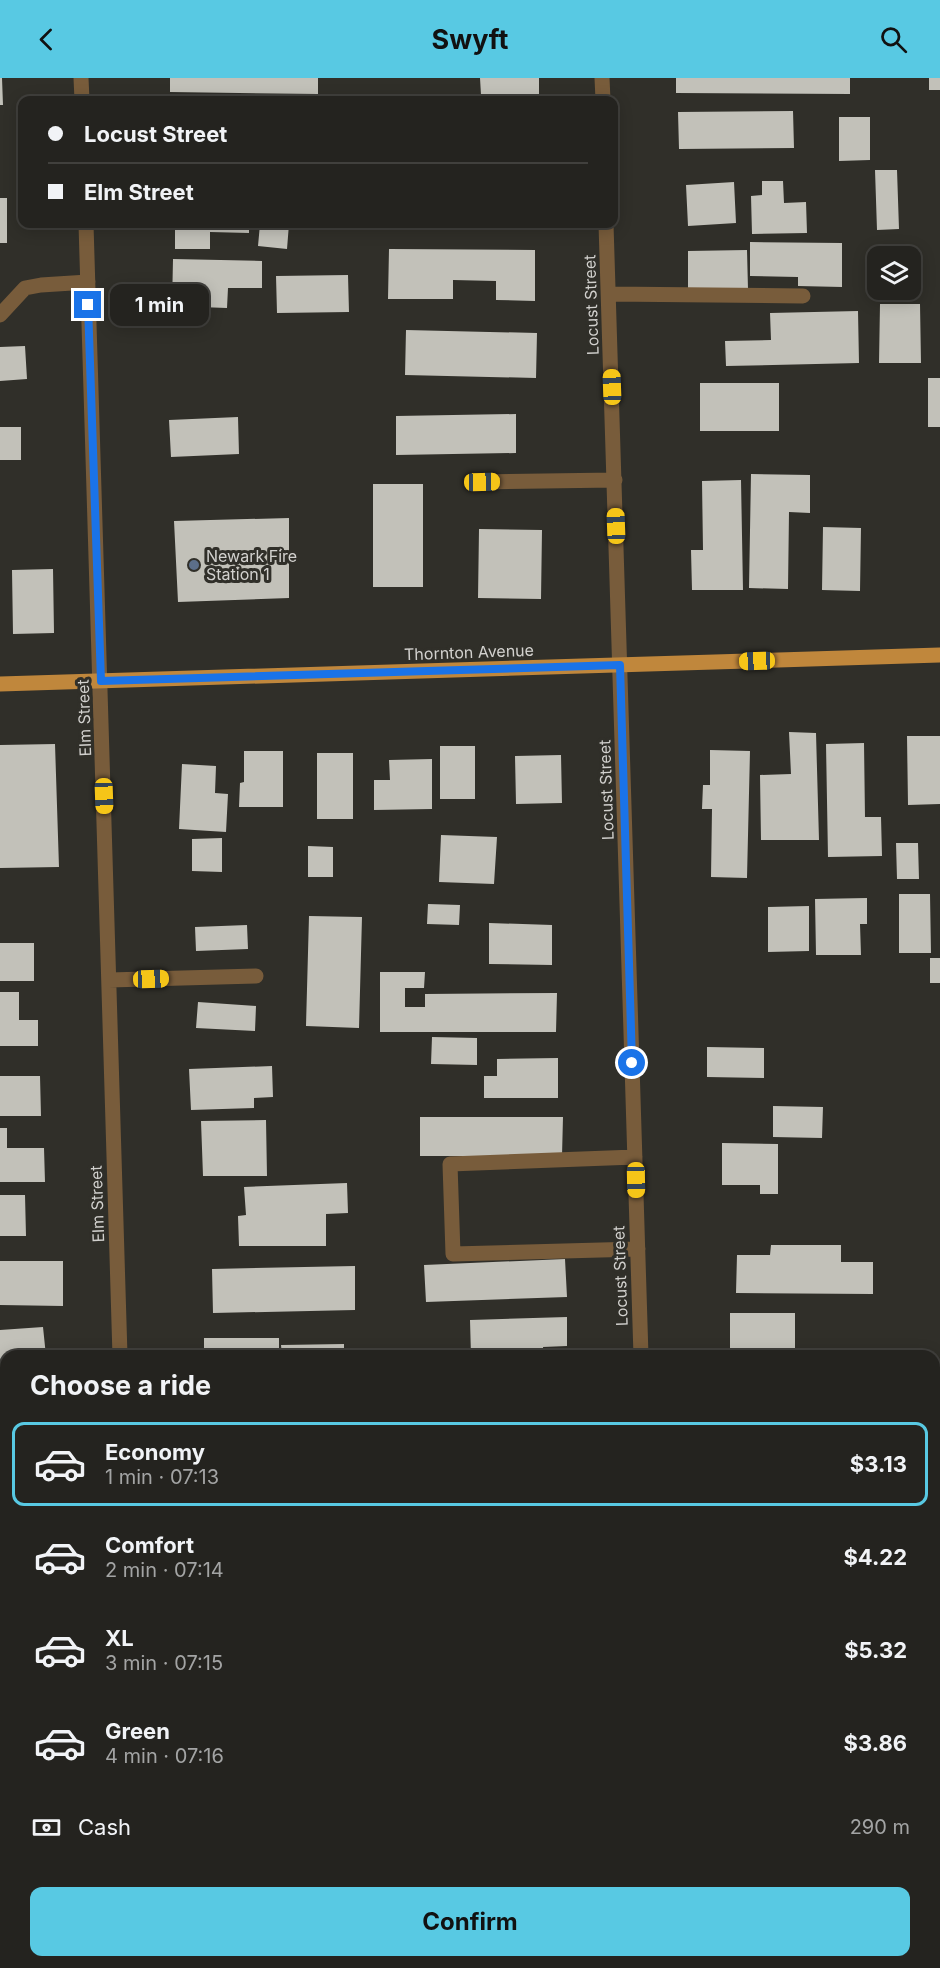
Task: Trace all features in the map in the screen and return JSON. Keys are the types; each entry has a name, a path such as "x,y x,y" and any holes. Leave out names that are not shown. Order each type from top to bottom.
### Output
{"main road":[{"name":"Thornton Avenue","path":"0,684 940,655"}],"street":[{"path":"81,78 82,96"},
{"path":"602,78 603,96"},
{"name":"Elm Street","path":"86,228 120,1350"},
{"name":"Locust Street","path":"606,228 641,1350"},
{"path":"0,315 25,288 88,282"},
{"path":"609,294 803,296"},
{"path":"482,482 615,480"},
{"path":"109,980 256,976"},
{"path":"635,1157 450,1164 453,1254 638,1249"}],"building":[{"path":"0,78 2,78 3,105 0,105"},
{"path":"170,78 318,78 318,94 170,92"},
{"path":"480,78 539,78 539,95 481,95"},
{"path":"676,78 850,78 850,94 676,93"},
{"path":"929,78 940,78 940,90 929,90"},
{"path":"793,111 794,148 679,149 678,112"},
{"path":"839,117 870,117 870,160 839,161"},
{"path":"875,170 897,170 899,229 877,230"},
{"path":"762,181 783,181 784,203 806,202 807,233 752,234 751,196 762,195"},
{"path":"734,182 736,223 688,226 686,185"},
{"path":"0,198 7,198 7,243 0,243"},
{"path":"175,228 249,228 249,233 210,232 210,249 175,249"},
{"path":"260,228 289,228 287,249 258,246"},
{"path":"750,242 842,243 842,287 798,286 798,277 750,276"},
{"path":"389,249 535,250 535,301 496,300 496,281 453,280 453,299 388,299"},
{"path":"747,250 748,289 688,290 688,251"},
{"path":"173,259 262,261 262,288 228,288 227,308 172,306"},
{"path":"348,275 349,312 277,313 276,276"},
{"path":"875,300 903,300 903,301"},
{"path":"880,304 920,304 921,363 879,363"},
{"path":"858,311 859,363 726,366 725,341 771,340 770,313"},
{"path":"406,330 537,333 536,378 405,375"},
{"path":"25,346 27,379 0,381 0,347"},
{"path":"928,378 940,378 940,427 928,427"},
{"path":"700,383 779,383 779,431 700,431"},
{"path":"516,414 516,453 396,455 396,416"},
{"path":"238,417 239,454 171,457 169,420"},
{"path":"0,427 21,427 21,460 0,460"},
{"path":"751,474 810,475 810,513 789,512 788,589 749,588"},
{"path":"741,480 743,590 692,590 691,550 703,550 702,481"},
{"path":"373,484 423,484 423,587 373,587"},
{"path":"289,518 289,598 178,602 174,521"},
{"path":"823,527 861,528 860,591 822,590"},
{"path":"479,529 542,530 541,599 478,598"},
{"path":"53,569 54,633 13,634 12,570"},
{"path":"789,732 816,733 819,840 761,840 760,775 791,774"},
{"path":"907,736 940,736 940,804 908,805"},
{"path":"864,743 865,817 881,817 882,856 828,857 826,744"},
{"path":"55,744 59,867 0,868 0,745"},
{"path":"440,746 475,746 475,799 440,799"},
{"path":"710,750 750,751 747,878 711,877 712,809 702,809 703,785 710,785"},
{"path":"244,751 283,751 283,807 239,807 240,783 244,782"},
{"path":"317,753 353,753 353,819 317,819"},
{"path":"561,755 562,803 516,804 515,756"},
{"path":"432,759 432,809 374,810 374,780 390,780 389,760"},
{"path":"182,764 216,766 215,793 228,794 226,832 179,829"},
{"path":"441,835 497,837 494,884 439,882"},
{"path":"222,838 222,872 192,871 192,839"},
{"path":"896,843 918,843 919,879 897,879"},
{"path":"308,846 333,847 333,877 308,877"},
{"path":"899,894 930,894 931,953 899,953"},
{"path":"867,898 867,924 860,924 861,955 816,955 815,899"},
{"path":"428,904 460,905 459,925 427,924"},
{"path":"809,906 809,951 768,952 768,907"},
{"path":"309,916 362,917 359,1028 306,1026"},
{"path":"489,923 552,925 552,965 489,964"},
{"path":"247,925 248,949 196,951 195,927"},
{"path":"0,943 34,943 34,981 0,981"},
{"path":"930,958 940,958 940,983 930,983"},
{"path":"380,972 425,972 424,988 405,988 405,1007 425,1007 425,994 557,993 556,1032 380,1032"},
{"path":"0,992 19,992 19,1020 38,1020 38,1046 0,1046"},
{"path":"198,1002 256,1006 255,1031 196,1028"},
{"path":"432,1037 477,1038 477,1065 431,1064"},
{"path":"707,1047 764,1048 764,1078 707,1077"},
{"path":"558,1058 558,1098 484,1098 484,1076 497,1076 497,1059"},
{"path":"272,1066 273,1097 254,1098 254,1108 191,1110 189,1069"},
{"path":"0,1076 40,1076 41,1116 0,1116"},
{"path":"773,1106 823,1107 822,1138 773,1137"},
{"path":"420,1117 563,1117 562,1156 420,1156"},
{"path":"266,1120 267,1176 203,1176 201,1121"},
{"path":"0,1128 7,1128 7,1148 44,1148 45,1182 0,1182"},
{"path":"722,1143 778,1144 778,1194 760,1194 760,1185 722,1185"},
{"path":"347,1183 348,1213 326,1214 326,1246 239,1246 238,1216 246,1215 244,1187"},
{"path":"0,1195 25,1195 26,1236 0,1236"},
{"path":"771,1245 841,1245 841,1262 873,1262 873,1294 736,1293 737,1255 770,1255"},
{"path":"565,1259 567,1297 426,1302 424,1265"},
{"path":"0,1261 63,1261 63,1306 0,1305"},
{"path":"355,1266 355,1310 213,1313 212,1269"},
{"path":"730,1313 795,1313 795,1350 730,1350"},
{"path":"567,1317 567,1346 543,1347 543,1350 471,1350 470,1320"},
{"path":"43,1327 45,1350 0,1350 0,1330"},
{"path":"204,1338 279,1338 279,1350 204,1350"},
{"path":"344,1344 344,1350 281,1350 281,1345"}],"place":[{"name":"Newark Fire Station 1","path":"194,565"}],"route":[{"path":"88,305 101,681 620,665 632,1063"}]}
